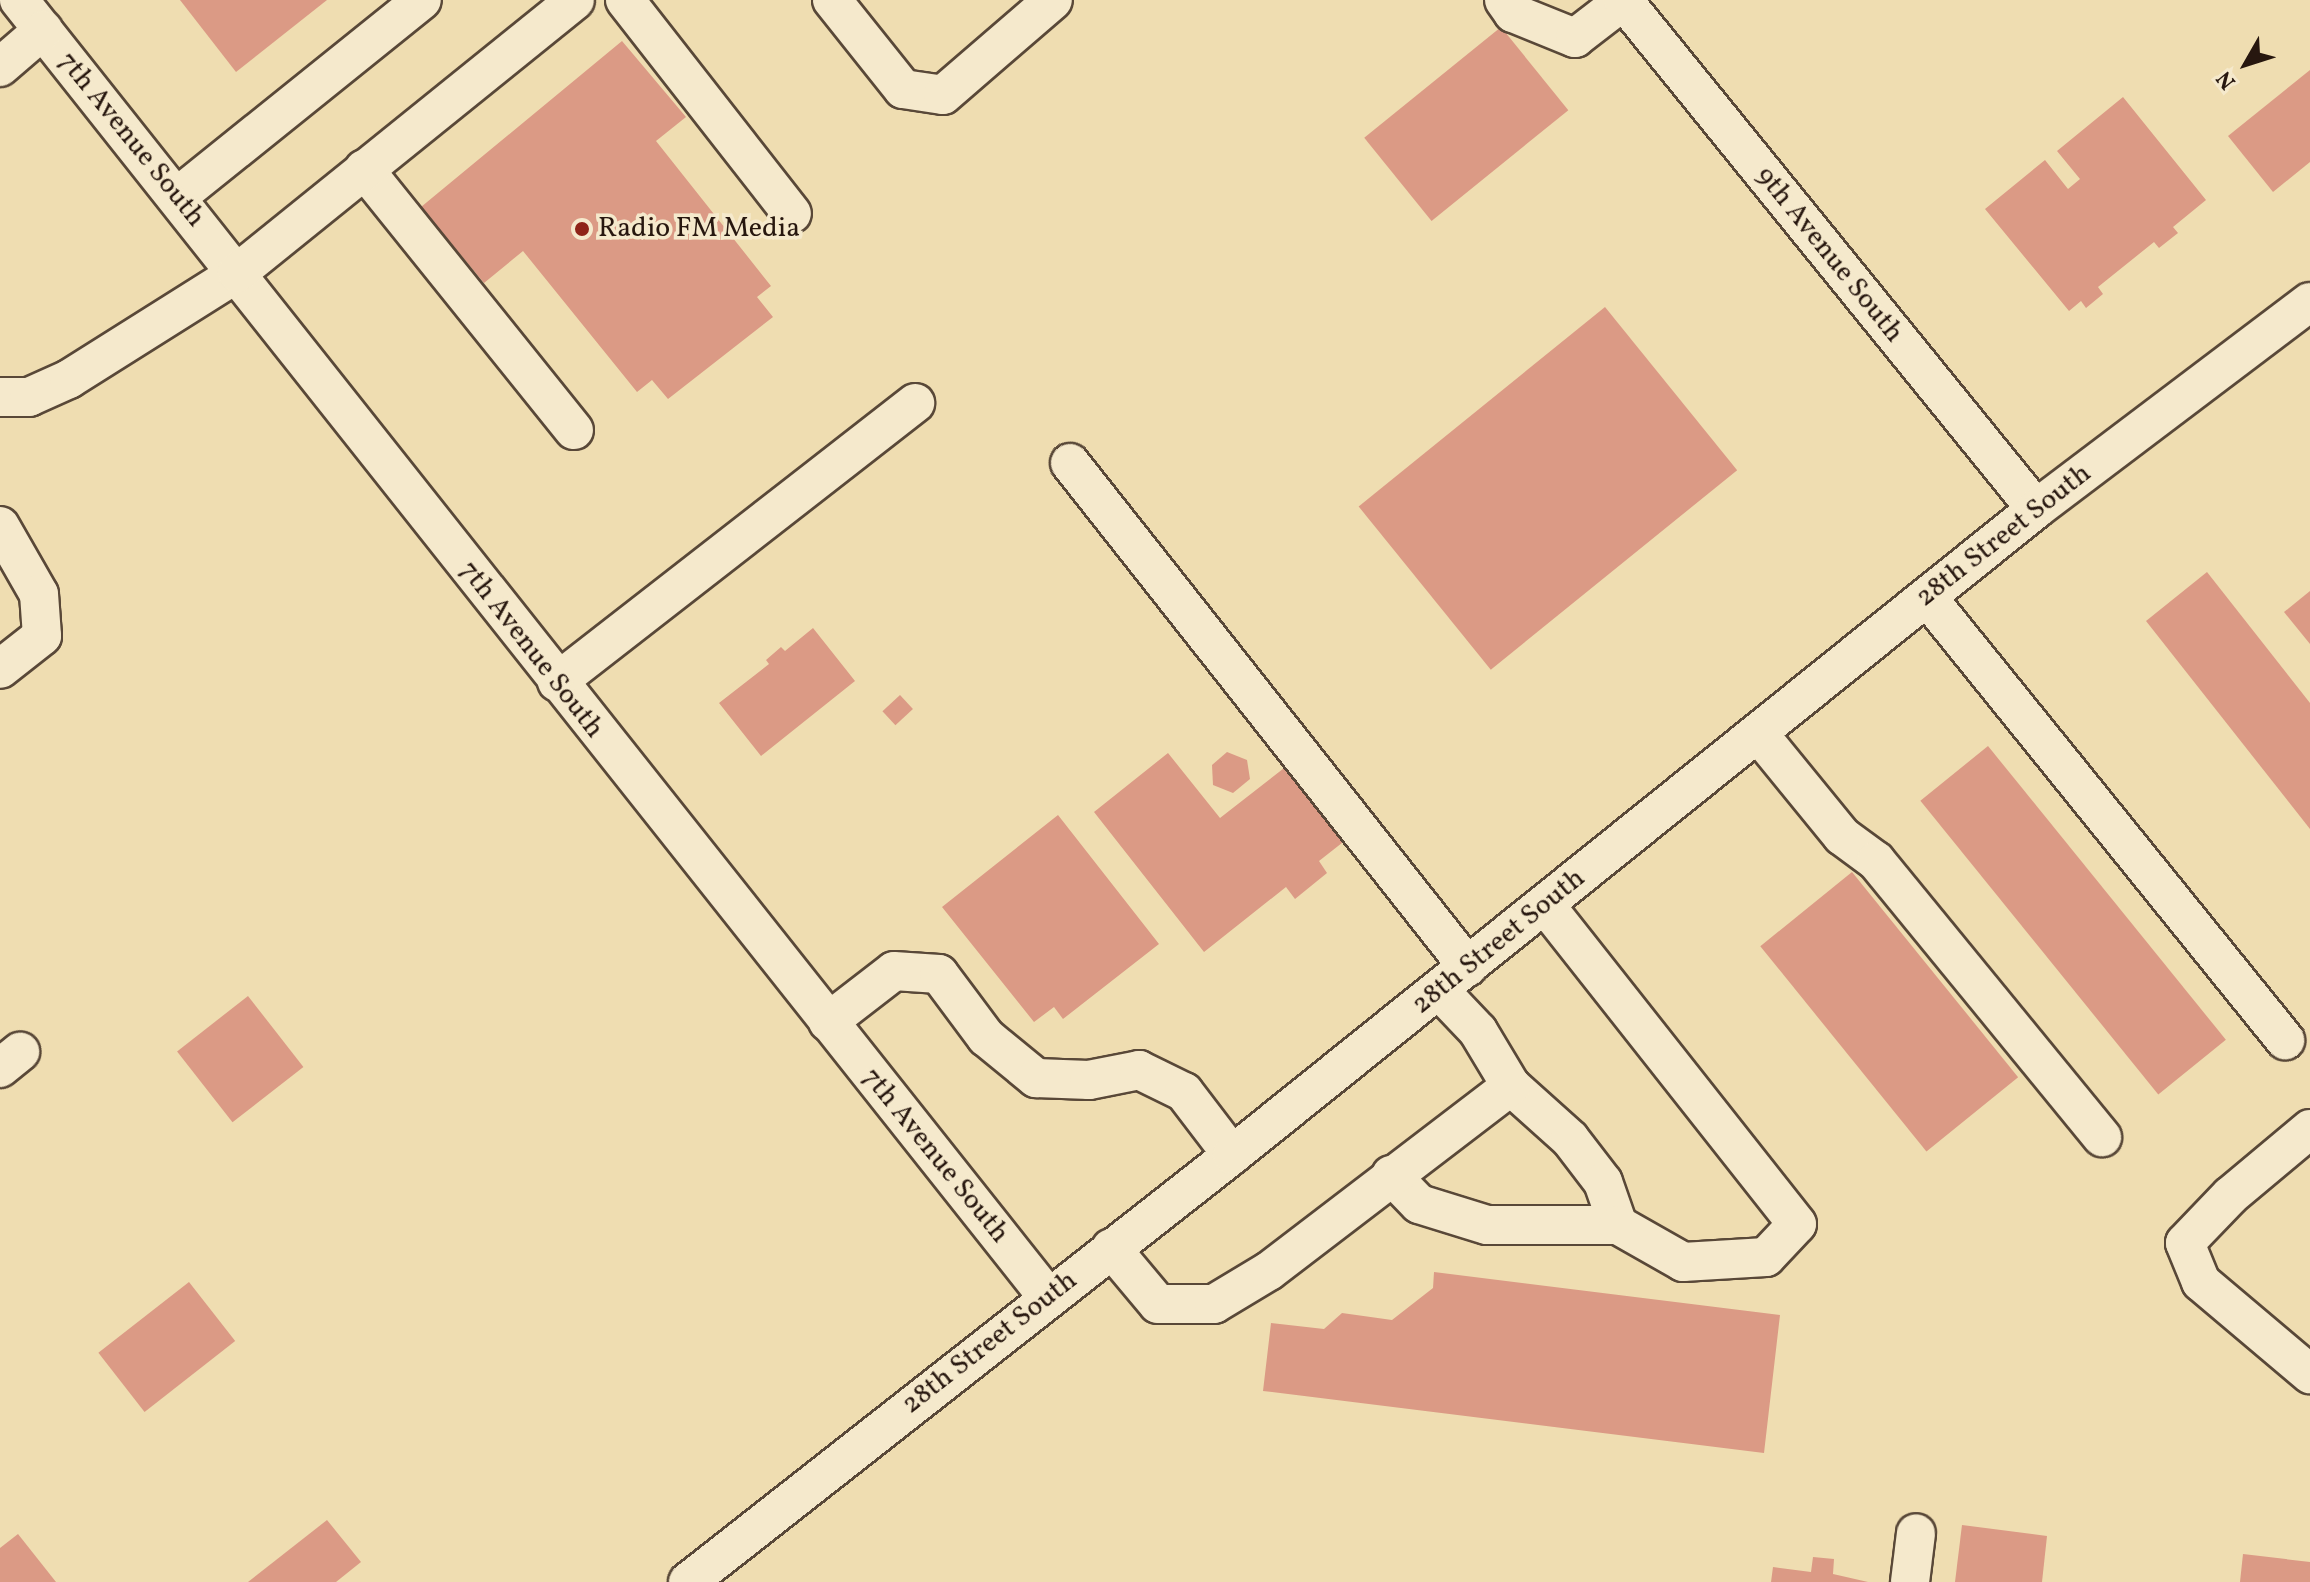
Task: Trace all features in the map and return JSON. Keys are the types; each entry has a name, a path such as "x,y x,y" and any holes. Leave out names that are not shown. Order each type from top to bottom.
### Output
{"street":[{"name":"7th Avenue South","path":"19,0 1047,1296"},
{"path":"177,197 422,0"},
{"path":"0,397 29,397 69,379 237,273 575,0"},
{"path":"625,0 792,214"},
{"path":"832,0 903,89 943,95 1053,0"},
{"path":"1504,0 1513,13 1575,38 1623,0"},
{"name":"9th Avenue South","path":"1623,0 2036,509"},
{"path":"0,67 43,30"},
{"path":"364,169 574,430"},
{"name":"28th Street South","path":"688,1582 1047,1296 1232,1155 2036,509 2310,302"},
{"path":"557,682 915,403"},
{"path":"1070,463 1468,967"},
{"path":"0,526 39,594 42,636 0,669"},
{"path":"1927,597 2285,1040"},
{"path":"1758,733 1842,836 1876,861 2102,1137"},
{"path":"1391,1175 1419,1204 1487,1225 1618,1225 1683,1262 1766,1257 1797,1224 1545,905"},
{"path":"828,1022 894,971 939,974 986,1037 1036,1078 1089,1080 1139,1070 1184,1092 1232,1155"},
{"path":"1439,990 1478,1031 1511,1086 1570,1139 1603,1182 1618,1225"},
{"path":"1111,1248 1158,1304 1214,1304 1269,1271 1511,1086"},
{"path":"2310,1129 2230,1196 2185,1243 2201,1282 2310,1374"},
{"path":"1910,1582 1916,1533"}],"building":[{"path":"180,0 327,0 236,72"},
{"path":"1501,27 1568,110 1432,221 1364,138"},
{"name":"Radio FM Media","path":"622,41 686,117 656,141 771,286 757,297 773,317 668,399 652,380 637,392 523,251 484,283 421,207"},
{"path":"2310,70 2310,162 2273,192 2228,136"},
{"path":"2123,97 2206,200 2173,227 2178,233 2159,248 2154,242 2098,287 2103,294 2086,308 2081,301 2069,311 1985,209 2045,160 2068,189 2080,179 2057,151"},
{"path":"1605,307 1737,470 1491,670 1359,506"},
{"path":"2207,572 2310,703 2310,829 2146,621"},
{"path":"2310,591 2310,644 2284,612"},
{"path":"813,628 855,681 761,756 719,703 769,664 766,660 781,647 785,651"},
{"path":"900,695 913,709 895,725 882,711"},
{"path":"1988,746 2226,1040 2158,1095 1920,801"},
{"path":"1227,752 1247,760 1250,779 1233,793 1213,785 1212,765"},
{"path":"1168,753 1220,818 1288,765 1347,839 1319,861 1327,873 1295,899 1286,887 1204,952 1094,812"},
{"path":"1058,815 1159,944 1063,1019 1054,1007 1034,1022 942,907"},
{"path":"1852,872 2018,1077 1926,1151 1760,946"},
{"path":"248,996 303,1067 232,1122 177,1051"},
{"path":"1434,1272 1780,1315 1764,1453 1263,1391 1271,1323 1324,1329 1342,1313 1392,1320 1433,1288"},
{"path":"189,1282 235,1341 145,1412 98,1353"},
{"path":"327,1520 361,1562 336,1582 248,1582"},
{"path":"1962,1525 2047,1536 2042,1582 1955,1582"},
{"path":"18,1534 56,1582 0,1582 0,1548"},
{"path":"2243,1554 2310,1562 2310,1582 2240,1582"},
{"path":"1813,1557 1834,1559 1833,1574 1868,1582 1771,1582 1773,1567 1811,1572"}],"place":[{"name":"Radio FM Media","path":"582,229"}]}
